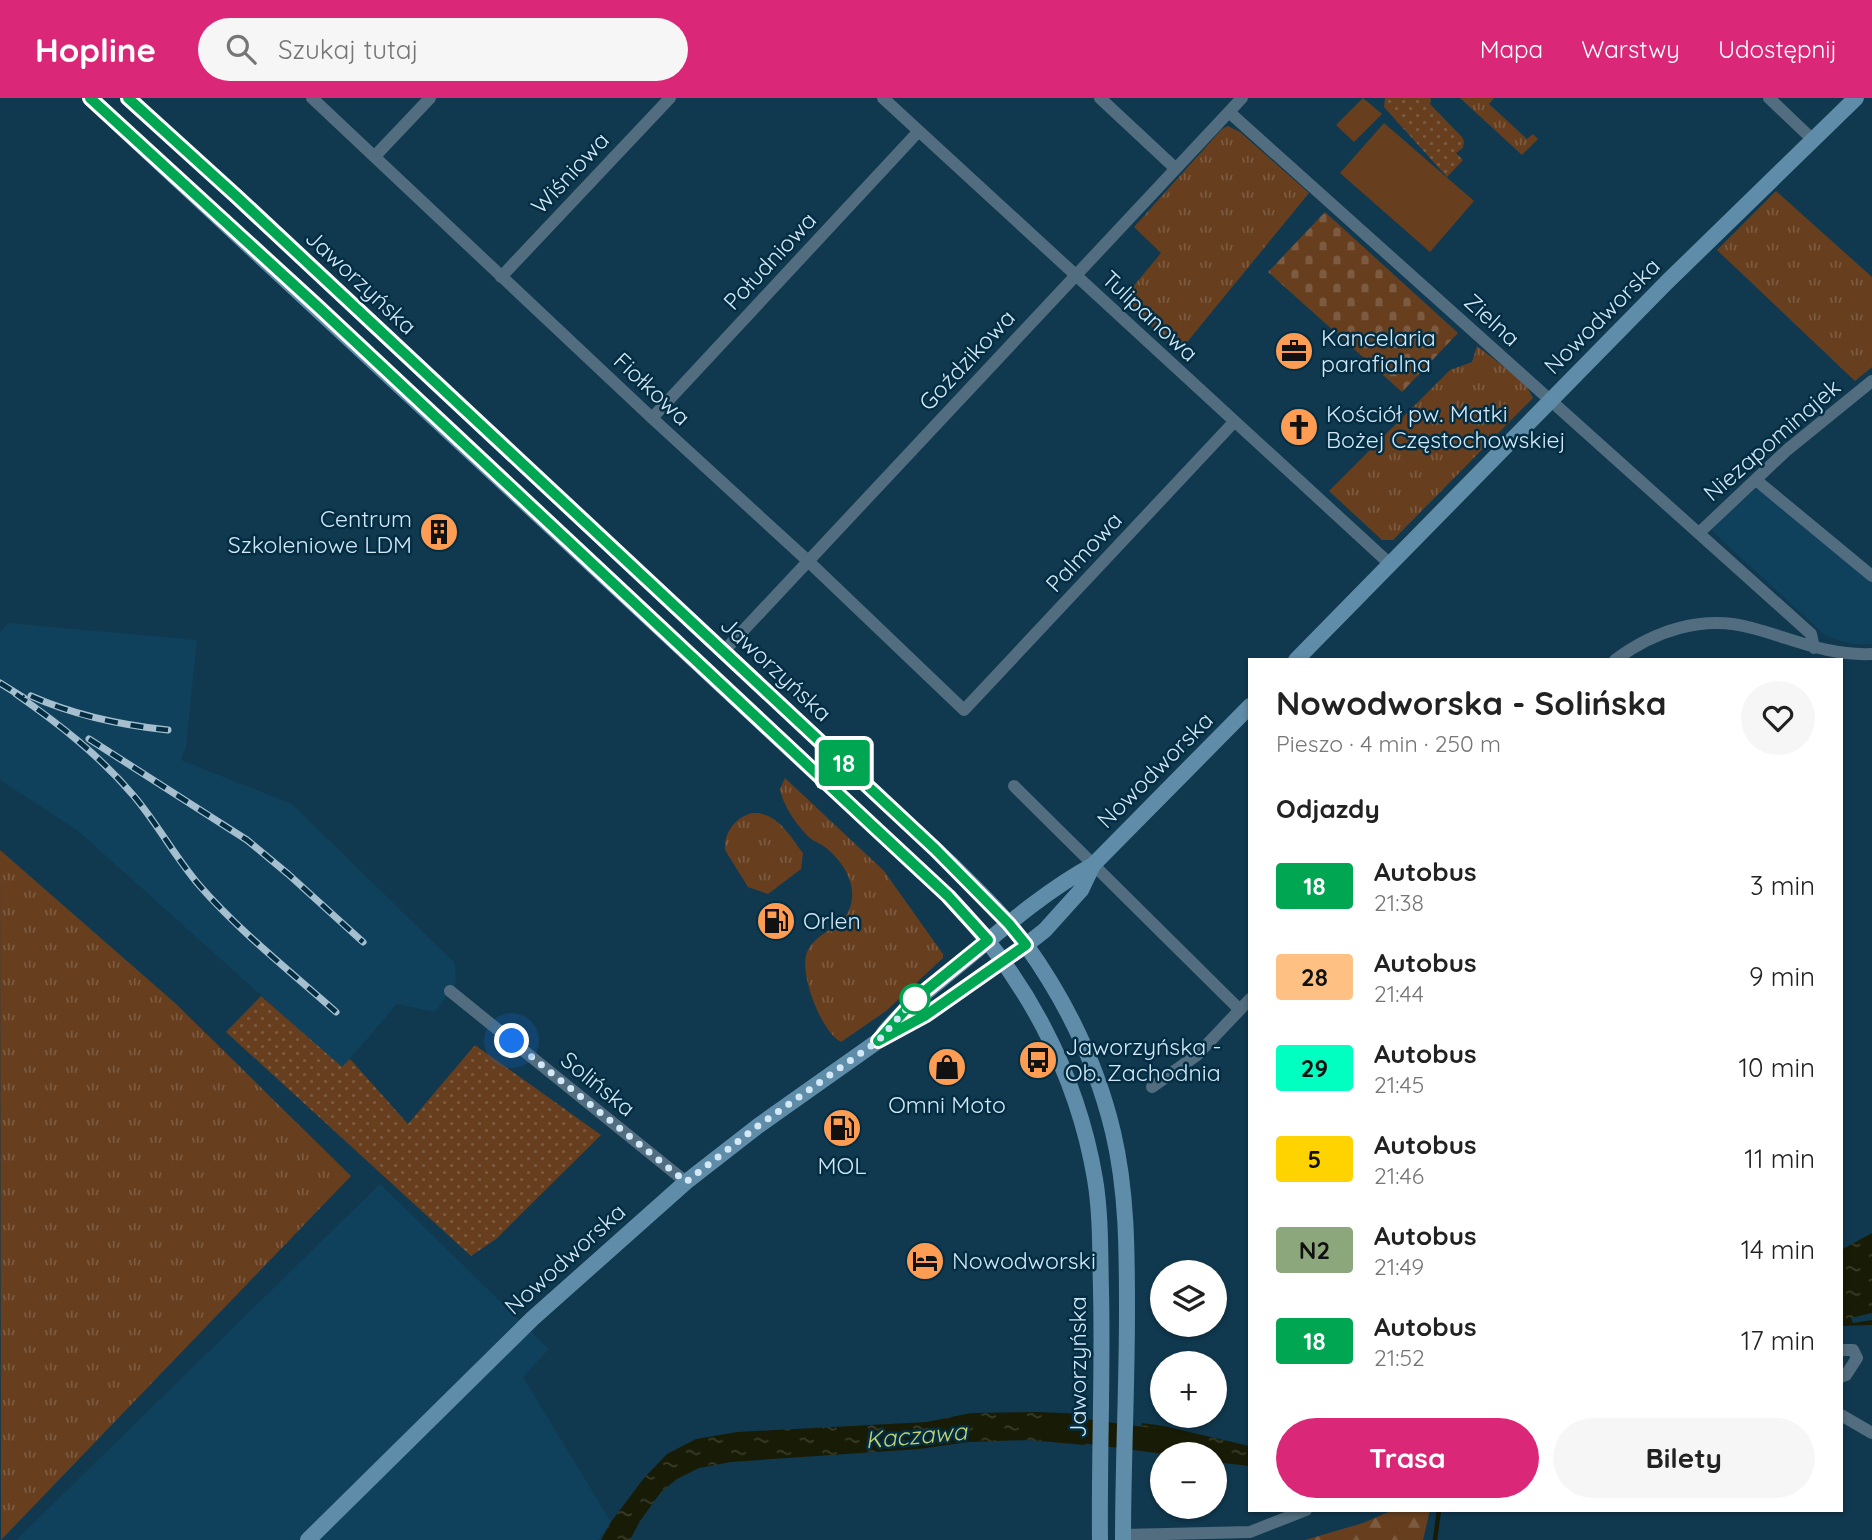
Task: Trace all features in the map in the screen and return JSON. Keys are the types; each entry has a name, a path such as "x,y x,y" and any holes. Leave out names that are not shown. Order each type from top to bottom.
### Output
{"main road":[{"name":"Jaworzyńska","path":"90,98 316,305 948,896 988,940 1025,992 1068,1079 1085,1129 1096,1181 1100,1233 1100,1540"},
{"name":"Jaworzyńska","path":"128,98 940,854 1026,945 1053,986 1077,1031 1097,1078 1113,1131 1122,1182 1127,1229 1123,1537"},
{"name":"Nowodworska","path":"1298,658 1551,400 1856,98"},
{"name":"Nowodworska","path":"878,1041 915,999 1072,876 1093,865 1248,708"},
{"name":"Nowodworska","path":"308,1540 532,1319 686,1182 758,1126 878,1041 926,1015 1026,945 1045,930 1081,890 1093,865"}],"street":[{"name":"Fiołkowa","path":"312,98 964,710"},
{"path":"375,156 430,98"},
{"name":"Wiśniowa","path":"501,277 670,98"},
{"name":"Tulipanowa","path":"883,98 1390,564"},
{"path":"1100,98 1175,168"},
{"name":"Goździkowa","path":"724,651 1242,98"},
{"path":"1769,98 1812,139"},
{"name":"Zielna","path":"1229,111 1700,531 1811,634 1814,648"},
{"name":"Południowa","path":"652,418 918,132"},
{"name":"Niezapominajek","path":"1700,531 1787,450 1872,381"},
{"name":"Palmowa","path":"964,710 1234,422"},
{"path":"1755,480 1872,576"},
{"path":"1618,658 1660,633 1685,626 1719,623 1749,626 1814,648 1847,655 1872,654"},
{"path":"1014,786 1238,1009"},
{"name":"Solińska","path":"450,992 686,1182"},
{"path":"1152,1087 1197,1055 1248,1001"},
{"path":"1843,1350 1853,1350 1857,1358 1843,1376"},
{"path":"1843,1416 1872,1433"},
{"path":"1123,1537 1250,1532 1301,1512"}],"shaded area":[{"path":"1756,488 1872,581 1872,644 1851,644 1826,636 1711,530"},
{"path":"8,623 197,640 186,747 181,760 292,804 455,963 456,984 435,1012 397,1004 342,1068 78,831 0,780 0,633"},
{"path":"380,1184 549,1349 523,1377 611,1522 598,1540 16,1540"}],"green space":[{"path":"1363,98 1382,114 1354,142 1336,125"},
{"path":"1385,98 1431,98 1430,104 1462,137 1463,148 1456,153 1463,160 1447,177 1384,107"},
{"path":"1460,98 1494,98 1489,104 1527,139 1533,134 1538,139 1522,155"},
{"path":"1384,123 1474,201 1430,252 1340,173"},
{"path":"1228,126 1240,132 1309,193 1179,352 1122,300 1161,253 1134,227 1222,129"},
{"path":"1776,191 1872,277 1872,367 1855,381 1717,250"},
{"path":"1325,212 1458,333 1402,392 1268,272"},
{"path":"1477,346 1525,383 1533,398 1393,540 1382,540 1329,491 1450,370 1472,362"},
{"path":"785,778 884,871 943,954 943,958 886,1011 841,1042 833,1036 819,1014 808,985 805,959 813,942 846,916 852,898 851,883 836,857 811,839 792,816 780,789"},
{"path":"752,813 776,820 803,853 801,869 768,894 748,887 725,850 726,837 732,827 740,818"},
{"path":"0,850 175,1003 351,1176 1,1540"},
{"path":"261,996 342,1067 350,1059 408,1124 475,1045 601,1135 496,1239 471,1256 226,1032"},
{"path":"1388,1512 1430,1512 1423,1540 1305,1540 1363,1523"}],"water":[{"path":"1872,1233 1872,1313 1851,1318 1853,1323 1872,1320 1872,1325 1843,1326 1843,1249"},
{"path":"971,1413 1086,1414 1085,1445 1028,1440 969,1442 919,1449 731,1462 699,1468 677,1479 661,1492 630,1540 601,1540 644,1478 667,1454 696,1439 737,1432 927,1422"},
{"path":"1142,1423 1150,1424 1150,1428 1172,1428 1248,1446 1248,1466 1227,1463 1227,1442 1150,1442 1150,1450 1141,1448"}],"waterway":[{"name":"Kaczawa","path":"1053,1427 1166,1442"},
{"path":"1435,1540 1439,1512"}],"railway":[{"path":"0,683 24,698"},
{"path":"16,694 63,729 120,780 142,806 190,874 215,902 248,935 336,1012"},
{"path":"31,696 98,719 168,730"},
{"path":"89,739 247,840 363,942"}],"bus line":[{"name":"18","path":"90,98 316,305 948,896 988,940 958,967 915,999 878,1041 926,1015 1026,945 974,887 935,849 128,98"}],"place":[{"name":"Kancelaria parafialna","path":"1294,351"},
{"name":"Kościół pw. Matki Bożej Częstochowskiej","path":"1299,427"},
{"name":"Centrum Szkoleniowe LDM","path":"439,532"},
{"name":"Orlen","path":"776,921"},
{"name":"Jaworzyńska - Ob. Zachodnia","path":"1038,1060"},
{"name":"Omni Moto","path":"947,1067"},
{"name":"MOL","path":"842,1128"},
{"name":"Nowodworski","path":"925,1261"}],"route":[{"path":"512,1041 686,1182 758,1126 878,1041 915,999"}]}
